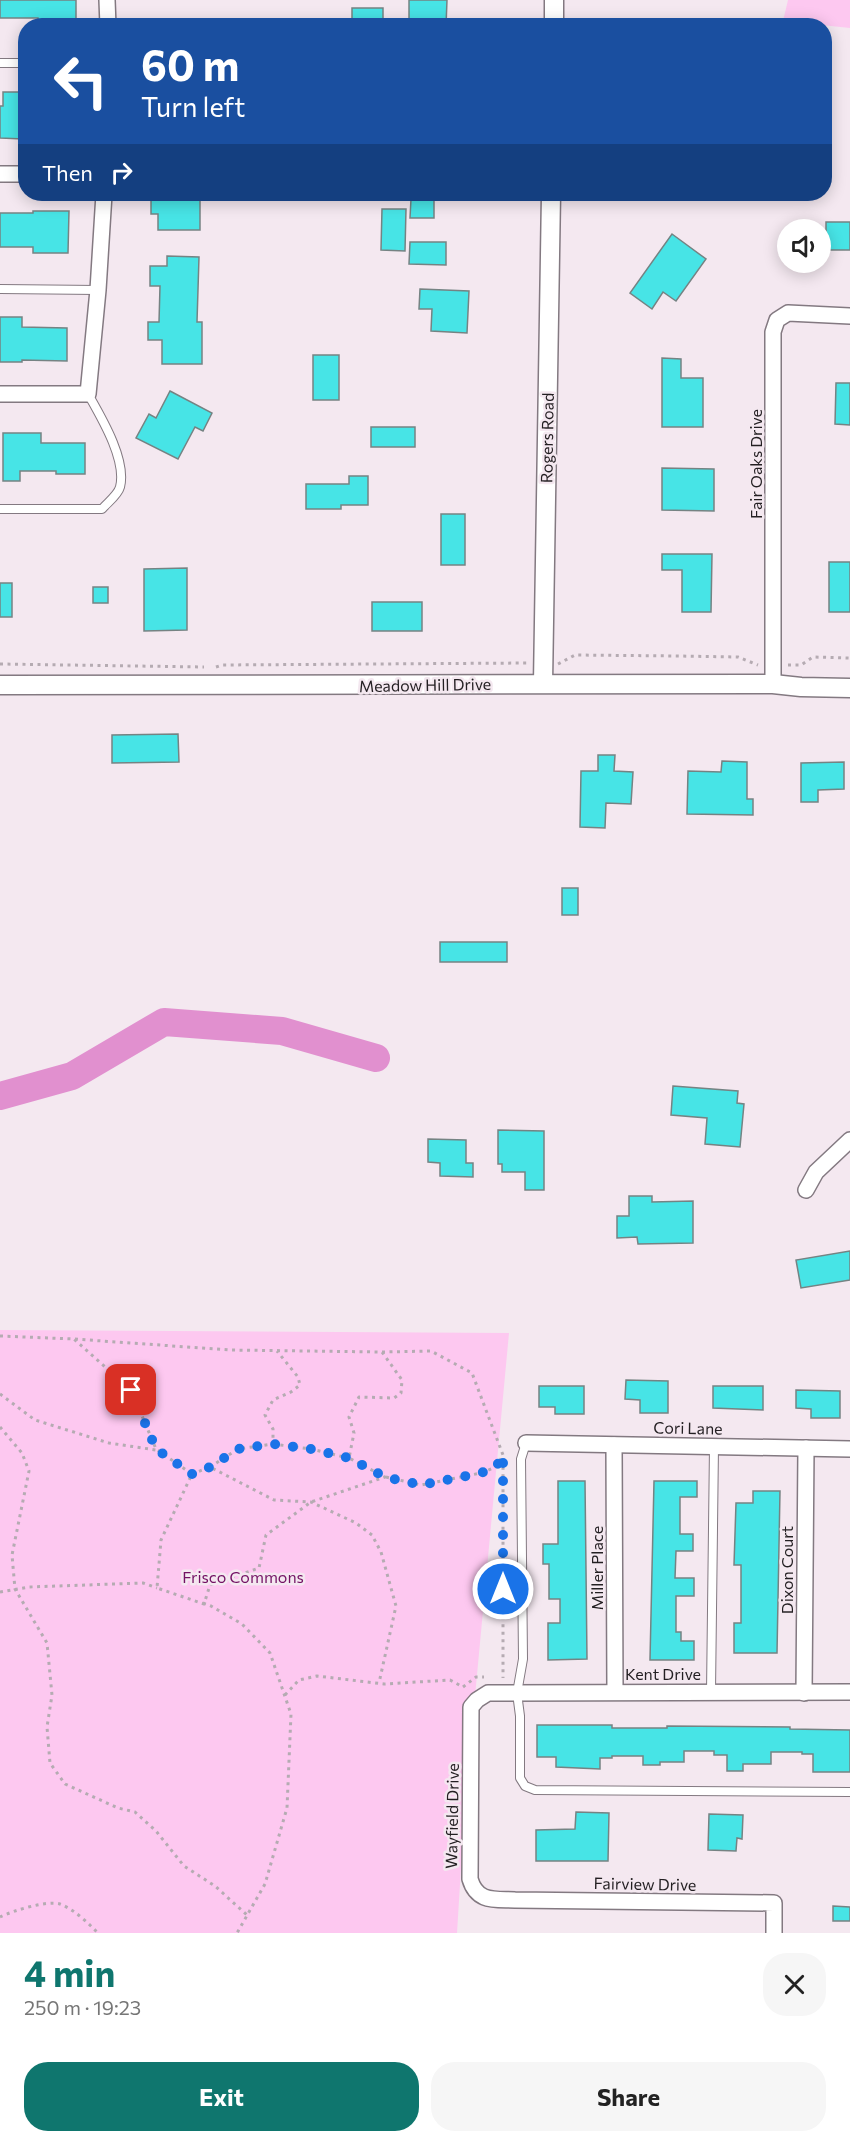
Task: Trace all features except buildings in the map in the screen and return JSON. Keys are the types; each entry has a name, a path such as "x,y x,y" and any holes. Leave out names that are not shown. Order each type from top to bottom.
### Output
{"street":[{"path":"107,0 108,18"},
{"path":"554,0 554,18"},
{"path":"0,174 18,174"},
{"path":"0,394 88,394 104,201"},
{"name":"Rogers Road","path":"543,683 551,201"},
{"name":"Fair Oaks Drive","path":"773,684 773,332 777,320 788,313 850,316"},
{"name":"Meadow Hill Drive","path":"0,685 342,686 543,683 773,684 850,688"},
{"path":"806,1190 816,1172 850,1140"},
{"name":"Cori Lane","path":"526,1443 850,1449"},
{"name":"Miller Place","path":"614,1444 615,1692"},
{"name":"Dixon Court","path":"804,1693 806,1448"},
{"name":"Kent Drive","path":"477,1700 488,1694 517,1693 850,1692"},
{"name":"Wayfield Drive","path":"477,1700 471,1707 470,1879 472,1888 488,1899 515,1900"},
{"name":"Fairview Drive","path":"515,1900 774,1903 774,1933"}],"lane":[{"path":"0,63 18,63"},
{"path":"0,289 98,290"},
{"path":"0,509 102,509 120,489 121,467 102,418 88,394"},
{"path":"526,1443 521,1459 523,1659 517,1693 520,1716 520,1778 525,1786 535,1790 850,1792"},
{"path":"711,1692 714,1446"}],"path":[{"path":"559,663 575,655 678,656 738,657 765,666"},
{"path":"787,665 801,665 813,657 850,658"},
{"path":"0,664 197,665 212,668 222,665 531,663"},
{"path":"0,1336 74,1338 230,1350 431,1351 472,1373 503,1455 503,1678 476,1677 463,1687"},
{"path":"74,1338 131,1390 156,1449"},
{"path":"273,1444 273,1429 265,1415 273,1400 300,1385 298,1377 277,1351"},
{"path":"349,1458 354,1433 349,1417 358,1397 394,1398 401,1393 402,1380 382,1352"},
{"path":"0,1394 34,1420 109,1443 156,1449 192,1474"},
{"path":"0,1427 22,1453 29,1471 12,1555 15,1589 47,1643 52,1695 47,1727 50,1763 65,1784 118,1808 135,1812 156,1831 184,1866 215,1886 247,1915"},
{"path":"157,1588 161,1540 192,1474 210,1467 238,1449 273,1444 311,1449 349,1458 385,1477 421,1485 481,1473 496,1467 503,1455"},
{"path":"210,1467 274,1500 311,1502 356,1523 372,1535 381,1552 396,1606 379,1683"},
{"path":"204,1604 210,1585 259,1568 266,1535 311,1502 385,1477"},
{"path":"0,1592 29,1587 143,1583 204,1604 242,1623 270,1653 291,1714 287,1808 264,1884 237,1933"},
{"path":"285,1695 299,1680 317,1676 379,1683 450,1680 463,1687 477,1700"},
{"path":"0,1917 26,1907 58,1903 84,1919 98,1933"}],"green space":[{"path":"788,0 850,0 850,28 832,26 832,18 784,18"},
{"name":"Frisco Commons","path":"0,1330 509,1333 465,1803 457,1933 0,1933"}],"waterway":[{"path":"0,1096 72,1076 164,1022 282,1031 376,1058"}],"route":[{"path":"131,1390 156,1449 192,1474 210,1467 238,1449 273,1444 311,1449 349,1458 385,1477 421,1485 481,1473 496,1467 503,1455 503,1589"}]}
